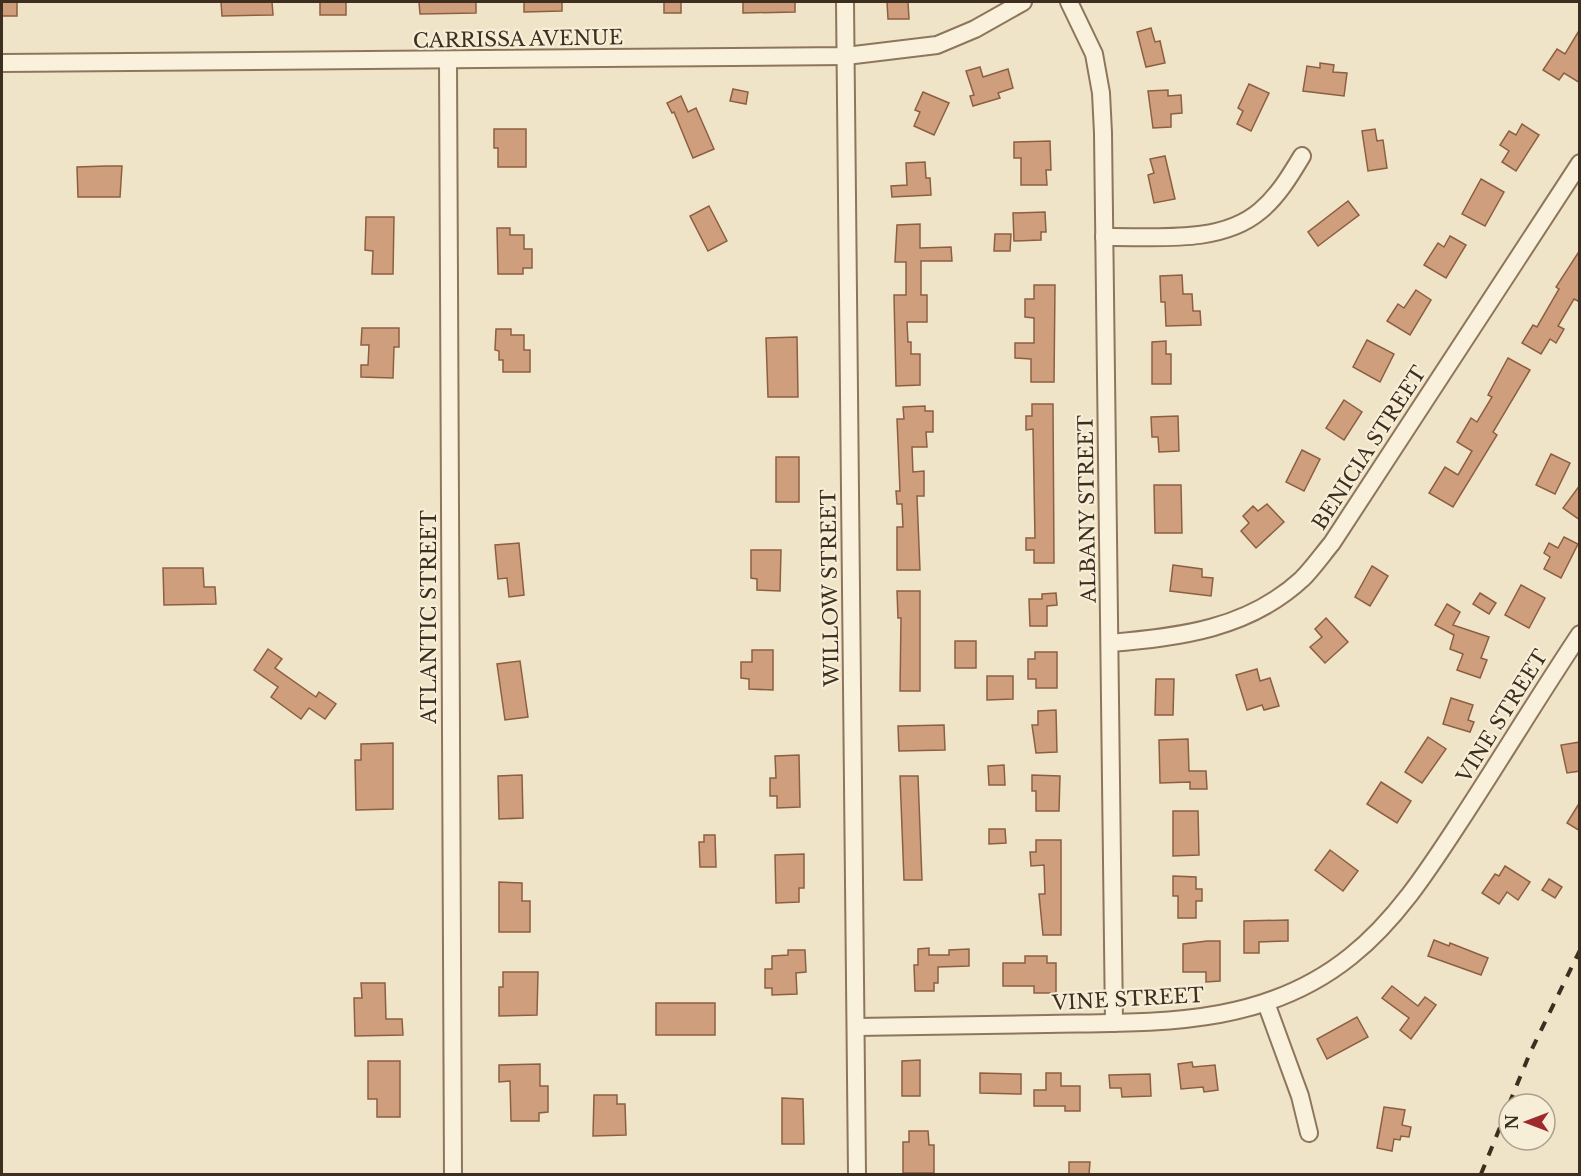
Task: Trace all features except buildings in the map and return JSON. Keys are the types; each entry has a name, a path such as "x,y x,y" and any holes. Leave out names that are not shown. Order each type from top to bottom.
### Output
{"street":[{"name":"WILLOW STREET","path":"845,2 857,1174"},
{"name":"CARRISSA AVENUE","path":"2,63 846,56 905,51 937,45 975,29 1023,2"},
{"name":"ALBANY STREET","path":"1069,2 1094,54 1101,93 1114,1023"},
{"name":"ATLANTIC STREET","path":"448,60 453,1174"},
{"path":"1104,237 1208,234 1235,226 1260,212 1282,188 1302,156"},
{"name":"BENICIA STREET","path":"1110,644 1198,633 1235,620 1263,606 1302,579 1332,543 1580,163"},
{"name":"VINE STREET","path":"856,1027 1114,1023 1201,1019 1266,1003 1322,978 1353,955 1388,921 1425,874 1580,634"},
{"path":"1266,1003 1300,1096 1309,1133"}],"railway":[{"path":"1514,1092 1530,1053 1580,950"},
{"path":"1481,1174 1497,1135"}]}
